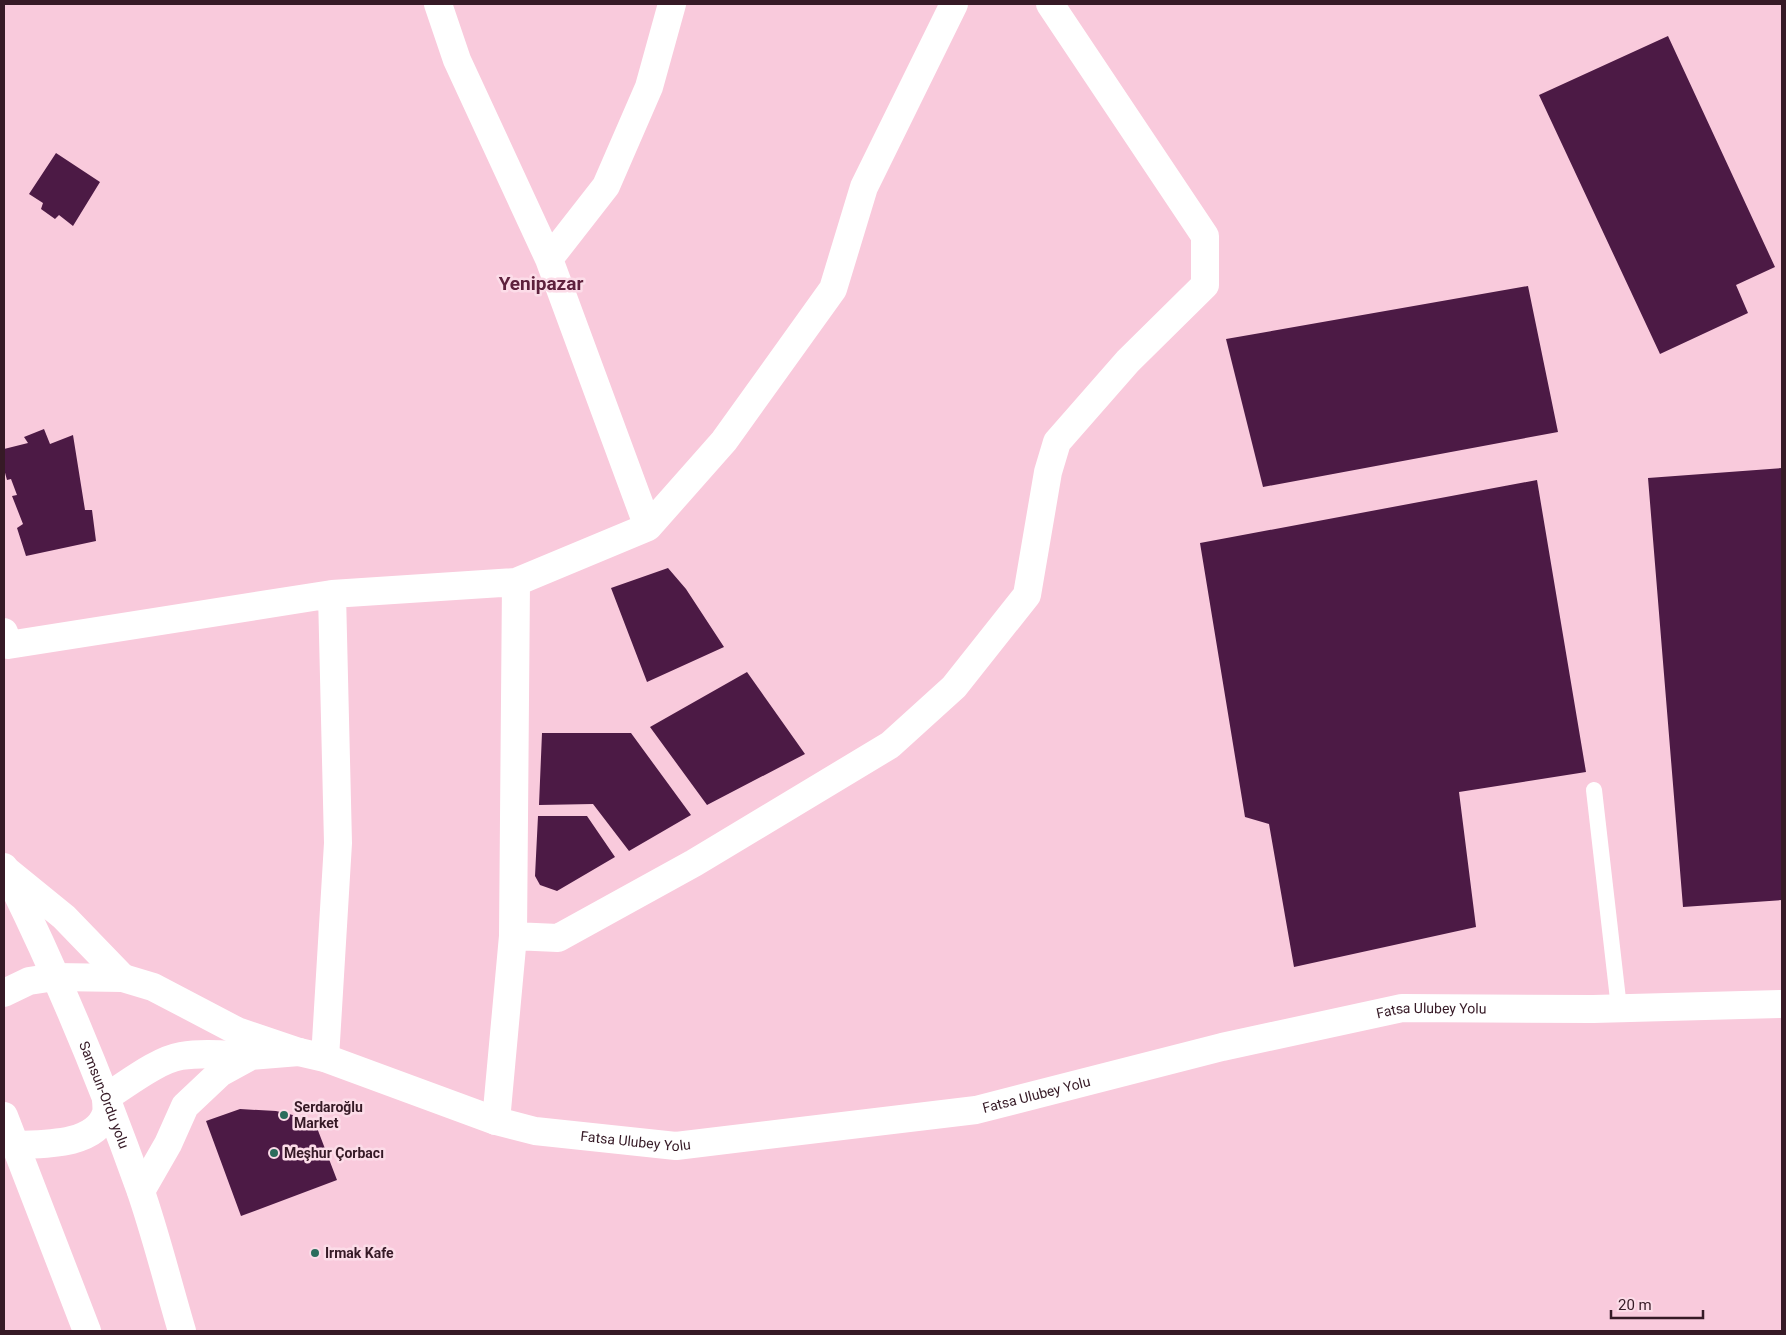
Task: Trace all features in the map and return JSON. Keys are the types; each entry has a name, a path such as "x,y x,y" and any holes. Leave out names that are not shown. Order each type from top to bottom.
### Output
{"main road":[{"path":"438,4 457,60 549,259 648,526"},
{"path":"549,259 606,186 649,87 672,4"},
{"path":"4,632 8,645 332,594 516,582 648,526 724,441 833,289 864,187 954,4"},
{"path":"513,936 558,938 694,862 890,745 954,687 1027,595 1048,472 1057,442 1128,361 1205,285 1206,236 1050,4"},
{"path":"496,1121 513,936 516,582"},
{"path":"325,1058 338,843 332,594"},
{"path":"4,868 64,917 123,978"},
{"name":"Samsun-Ordu yolu","path":"4,868 55,977 106,1097 140,1191 182,1331"},
{"path":"4,993 29,981 55,977 123,978 154,987 183,1000 237,1031 299,1052"},
{"name":"Fatsa Ulubey Yolu","path":"299,1052 325,1058 496,1121 535,1131 676,1146 976,1110 1222,1047 1402,1008 1619,1008 1782,1004"},
{"path":"16,1145 58,1143 83,1137 96,1128 106,1113 106,1097 155,1067 179,1056 207,1054 251,1056 299,1052"},
{"path":"140,1191 168,1144 186,1106 220,1073 251,1056"},
{"path":"4,1116 87,1331"}],"lane":[{"path":"1594,790 1619,1008"}],"building":[{"path":"1668,36 1775,267 1736,285 1748,313 1660,354 1539,95"},
{"path":"56,153 100,182 73,226 59,215 55,219 41,209 43,203 29,194"},
{"path":"1528,286 1558,432 1263,487 1226,339"},
{"path":"44,429 50,444 73,435 85,510 92,510 96,541 26,556 17,528 23,524 12,496 17,495 11,479 7,480 4,469 4,449 28,443 24,437"},
{"path":"1782,468 1782,900 1683,907 1648,478"},
{"path":"1537,480 1586,772 1459,792 1476,927 1294,967 1269,824 1245,817 1200,543"},
{"path":"668,568 686,589 724,647 647,682 611,588"},
{"path":"747,672 805,754 707,805 650,727"},
{"path":"542,733 631,733 691,815 629,851 593,804 539,805"},
{"path":"538,816 587,816 615,857 557,891 540,885 535,876"},
{"path":"240,1109 276,1111 314,1120 337,1180 241,1216 206,1121"}],"place":[{"name":"Serdaroğlu Market","path":"284,1115"},
{"name":"Meşhur Çorbacı","path":"274,1153"},
{"name":"Irmak Kafe","path":"315,1253"}],"district":[{"name":"Yenipazar","path":"541,283"}]}
